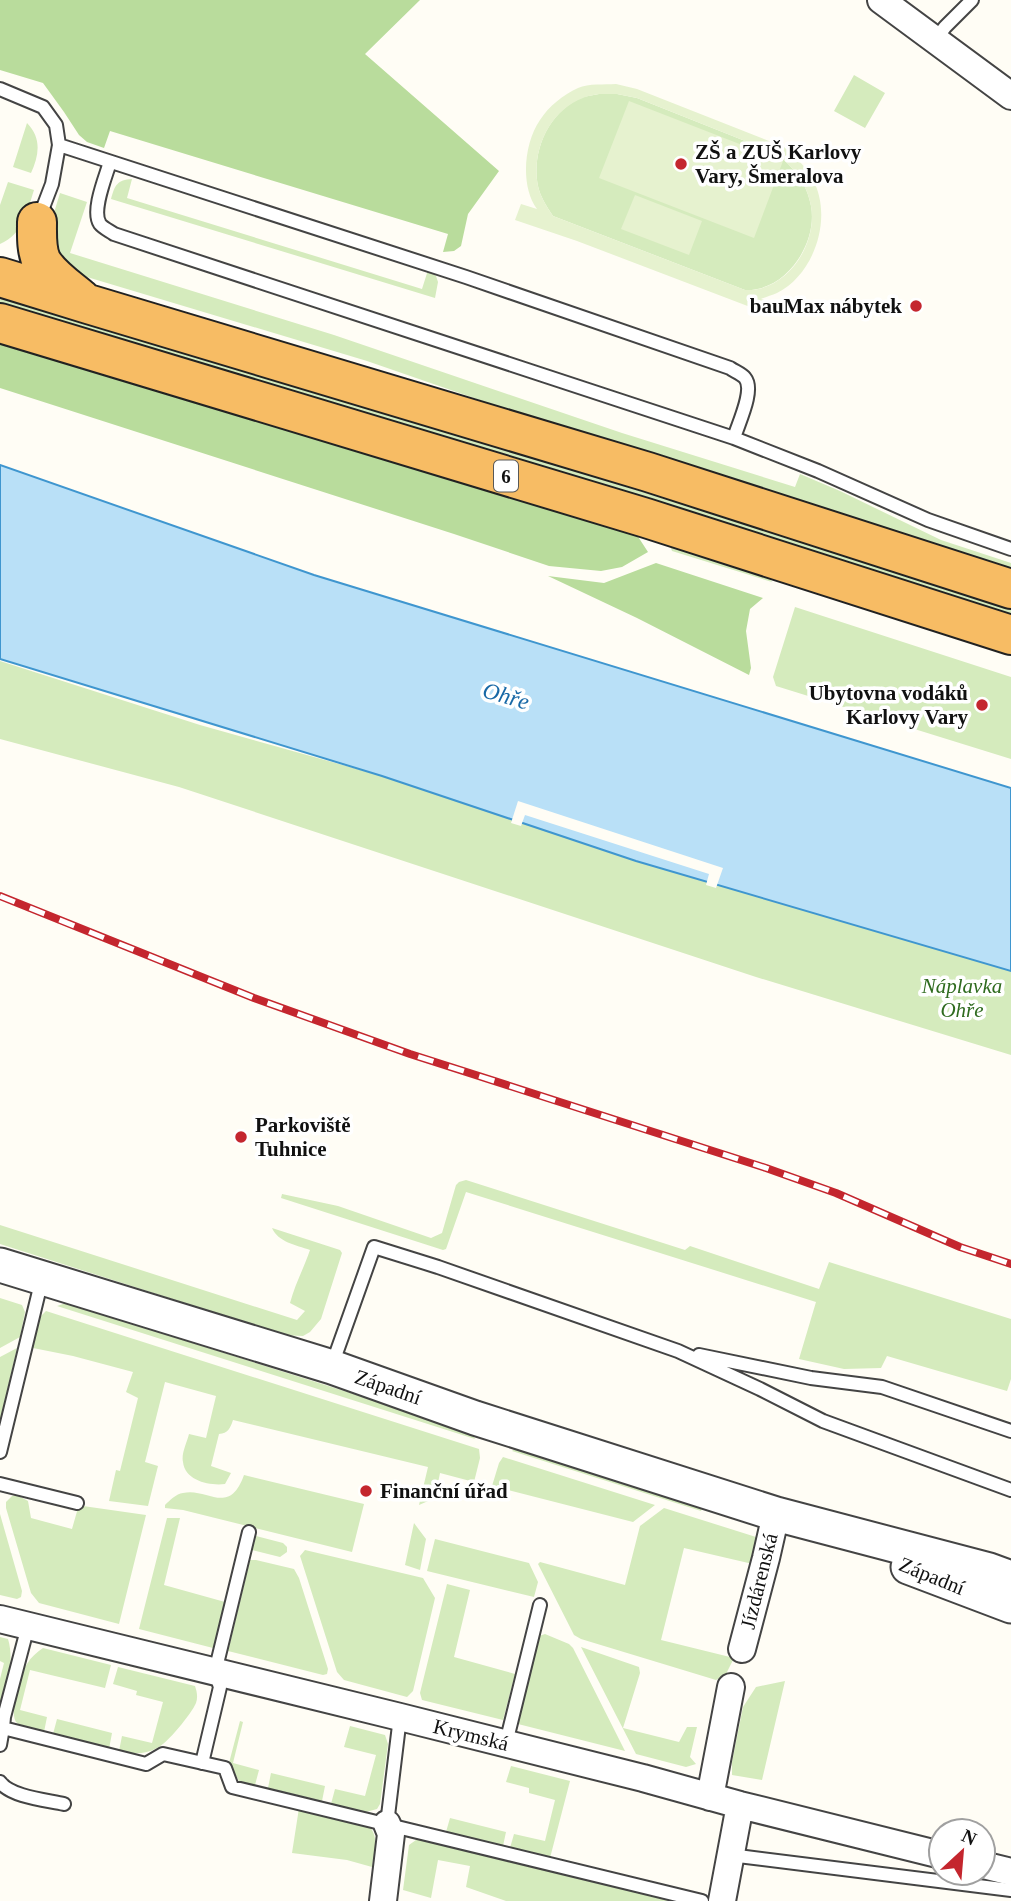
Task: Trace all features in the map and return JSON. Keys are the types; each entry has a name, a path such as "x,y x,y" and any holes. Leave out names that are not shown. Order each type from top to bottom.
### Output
{"highway":[{"path":"0,257 26,241 37,222"},
{"path":"37,222 37,244 42,261 57,278 88,304"},
{"name":"6","path":"0,276 547,441 1011,589"},
{"name":"6","path":"0,323 646,518 1011,635"}],"street":[{"path":"881,0 1011,96"},
{"name":"Západní","path":"0,1265 331,1367 475,1418 776,1514 1011,1578"},
{"name":"Západní","path":"776,1514 1011,1606"},
{"name":"Jízdárenská","path":"742,1649 776,1514"},
{"name":"Krymská","path":"0,1619 506,1743 927,1852"},
{"path":"710,1797 731,1687"},
{"path":"722,1901 740,1805"},
{"path":"383,1901 391,1834 387,1825"}],"lane":[{"path":"935,40 944,27 972,0"},
{"path":"0,89 43,107 55,125 59,145 52,184 37,222"},
{"path":"59,145 493,286 730,368 745,378 748,387 734,438"},
{"path":"110,162 99,199 98,217 101,225 114,234 734,438 818,471 928,520 1011,549"},
{"path":"331,1367 374,1247 678,1351 823,1421 1011,1490"},
{"path":"0,1452 42,1278"},
{"path":"678,1351 811,1378 882,1387 1011,1431"},
{"path":"0,1484 77,1503"},
{"path":"202,1763 220,1687 215,1672 249,1532"},
{"path":"506,1743 540,1605"},
{"path":"0,1745 2,1720 28,1626"},
{"path":"387,1825 400,1717"},
{"path":"2,1720 146,1763 163,1754 225,1768 232,1787 702,1901"},
{"path":"0,1782 14,1793 64,1804"},
{"path":"730,1855 1011,1890"}],"green space":[{"path":"0,0 420,0 365,54 499,171 468,214 461,246 454,251 443,252 448,234 110,131 104,148 87,142 79,135 43,83 0,70"},
{"path":"854,75 885,93 865,128 834,111"},
{"path":"616,84 637,89 784,147 807,170 819,195 821,211 817,243 801,273 790,284 761,299 778,305 774,316 515,220 521,204 537,209 528,189 526,164 530,140 544,115 557,101 582,86","holes":["617,94 637,98 775,153 793,169 809,198 812,221 804,250 786,275 760,289 745,290 553,216 538,186 537,159 545,134 552,122 571,104 585,97"]},
{"path":"599,94 637,98 775,153 788,164 806,190 811,206 809,235 796,263 773,283 760,289 745,290 553,216 538,186 537,159 540,146 552,122 571,103"},
{"path":"629,101 783,161 754,238 599,178"},
{"path":"27,123 35,135 38,147 31,173 13,167"},
{"path":"132,179 127,198 422,289 428,270 436,276 438,282 435,298 111,199 117,184"},
{"path":"8,182 34,190 19,228 0,244 0,205"},
{"path":"60,193 87,202 70,253 334,335 622,433 795,487 800,474 941,540 1011,563 1011,571 612,446 367,361 77,274 64,268 46,239"},
{"path":"635,195 702,221 689,255 621,229"},
{"path":"0,293 1011,606 1011,618 0,305"},
{"path":"0,338 635,532 648,552 622,567 601,571 549,566 0,388"},
{"path":"669,543 767,573 772,582 672,551"},
{"path":"656,563 763,598 750,609 746,631 751,668 749,675 548,576 604,583"},
{"path":"795,607 1011,677 1011,759 776,686 773,677"},
{"name":"Náplavka Ohře","path":"0,661 200,725 382,776 636,861 1011,971 1011,1055 756,977 179,787 0,739"},
{"path":"466,1180 685,1250 690,1246 819,1289 829,1262 1011,1319 1011,1379 1007,1391 887,1356 881,1368 844,1369 799,1359 816,1302 466,1192 446,1249 443,1250 281,1198 282,1194 338,1206 431,1238 442,1233 456,1185"},
{"path":"0,1225 297,1320 305,1311 290,1303 310,1250 283,1240 272,1228 340,1250 342,1253 321,1319 303,1336 281,1335 0,1244"},
{"path":"0,1298 22,1305 25,1312 20,1337 0,1348"},
{"path":"66,1303 471,1431 475,1439 57,1306"},
{"path":"46,1311 479,1449 480,1458 474,1482 440,1473 435,1498 419,1505 428,1467 233,1420 225,1433 219,1434 211,1466 231,1473 225,1484 199,1481 188,1474 183,1452 189,1434 206,1438 216,1396 165,1382 145,1462 158,1466 148,1506 109,1501 116,1470 120,1471 138,1398 126,1392 133,1372 33,1348 38,1319"},
{"path":"17,1348 0,1421 0,1357"},
{"path":"518,1446 703,1505 701,1511 512,1451"},
{"path":"503,1457 655,1505 633,1522 492,1486"},
{"path":"244,1475 364,1504 352,1552 183,1510 165,1508 171,1499 183,1493 192,1492 217,1498 232,1495"},
{"path":"17,1495 28,1501 31,1518 72,1529 78,1508 83,1506 146,1515 119,1624 39,1603 31,1593 6,1508 6,1502"},
{"path":"664,1508 756,1537 757,1565 684,1548 661,1640 734,1658 726,1674 716,1680 574,1635 538,1564 540,1562 625,1585 640,1526"},
{"path":"0,1514 22,1591 21,1597 17,1599 0,1595"},
{"path":"167,1518 180,1518 164,1585 225,1602 213,1648 139,1629"},
{"path":"414,1523 426,1539 420,1570 405,1565"},
{"path":"256,1536 283,1543 287,1552 280,1557 252,1550"},
{"path":"435,1539 529,1563 538,1582 534,1597 427,1571"},
{"path":"305,1550 423,1578 435,1598 413,1691 407,1697 344,1680 337,1672 300,1556"},
{"path":"250,1560 294,1569 328,1669 327,1674 228,1651"},
{"path":"447,1584 470,1590 454,1657 515,1674 503,1720 422,1700 420,1693"},
{"path":"545,1634 573,1648 625,1751 518,1724 539,1636"},
{"path":"0,1637 8,1639 11,1655 8,1680 0,1702 0,1679 4,1663 0,1661"},
{"path":"581,1647 639,1667 640,1673 623,1728 679,1742 687,1727 697,1727 690,1757 696,1764 686,1767 636,1754"},
{"path":"43,1648 111,1665 105,1688 30,1670 20,1710 47,1717 44,1732 17,1723 14,1712 18,1685 24,1669 32,1657"},
{"path":"118,1667 195,1686 197,1701 190,1714 167,1741 148,1752 119,1751 122,1736 152,1743 163,1702 136,1695 137,1691 113,1684"},
{"path":"785,1681 762,1780 732,1775 743,1707 756,1687"},
{"path":"57,1719 112,1733 109,1749 53,1734"},
{"path":"240,1721 243,1722 233,1763 259,1770 255,1785 239,1781 229,1763"},
{"path":"350,1726 385,1735 388,1744 380,1804 377,1809 366,1812 331,1804 335,1789 365,1796 376,1755 344,1747"},
{"path":"511,1766 570,1781 550,1858 510,1848 514,1834 545,1841 555,1800 529,1793 529,1788 506,1782"},
{"path":"271,1773 325,1786 322,1801 268,1788"},
{"path":"299,1808 368,1825 375,1839 372,1867 347,1860 292,1853"},
{"path":"450,1818 506,1832 503,1846 446,1832"},
{"path":"422,1839 674,1901 506,1901 466,1887 470,1866 438,1860 431,1898 403,1890 409,1845"}],"water":[{"name":"Ohře","path":"0,465 314,575 1011,788 1011,971 636,861 382,776 0,659"}],"pier":[{"path":"518,801 723,868 716,888 706,885 709,874 525,815 521,826 511,823"}],"railway":[{"path":"0,896 254,998 410,1054 766,1168 836,1193 960,1247 1011,1264"}],"place":[{"name":"ZŠ a ZUŠ Karlovy Vary, Šmeralova","path":"681,164"},
{"name":"bauMax nábytek","path":"916,306"},
{"name":"Ubytovna vodáků Karlovy Vary","path":"982,705"},
{"name":"Parkoviště Tuhnice","path":"241,1137"},
{"name":"Finanční úřad","path":"366,1491"}]}
